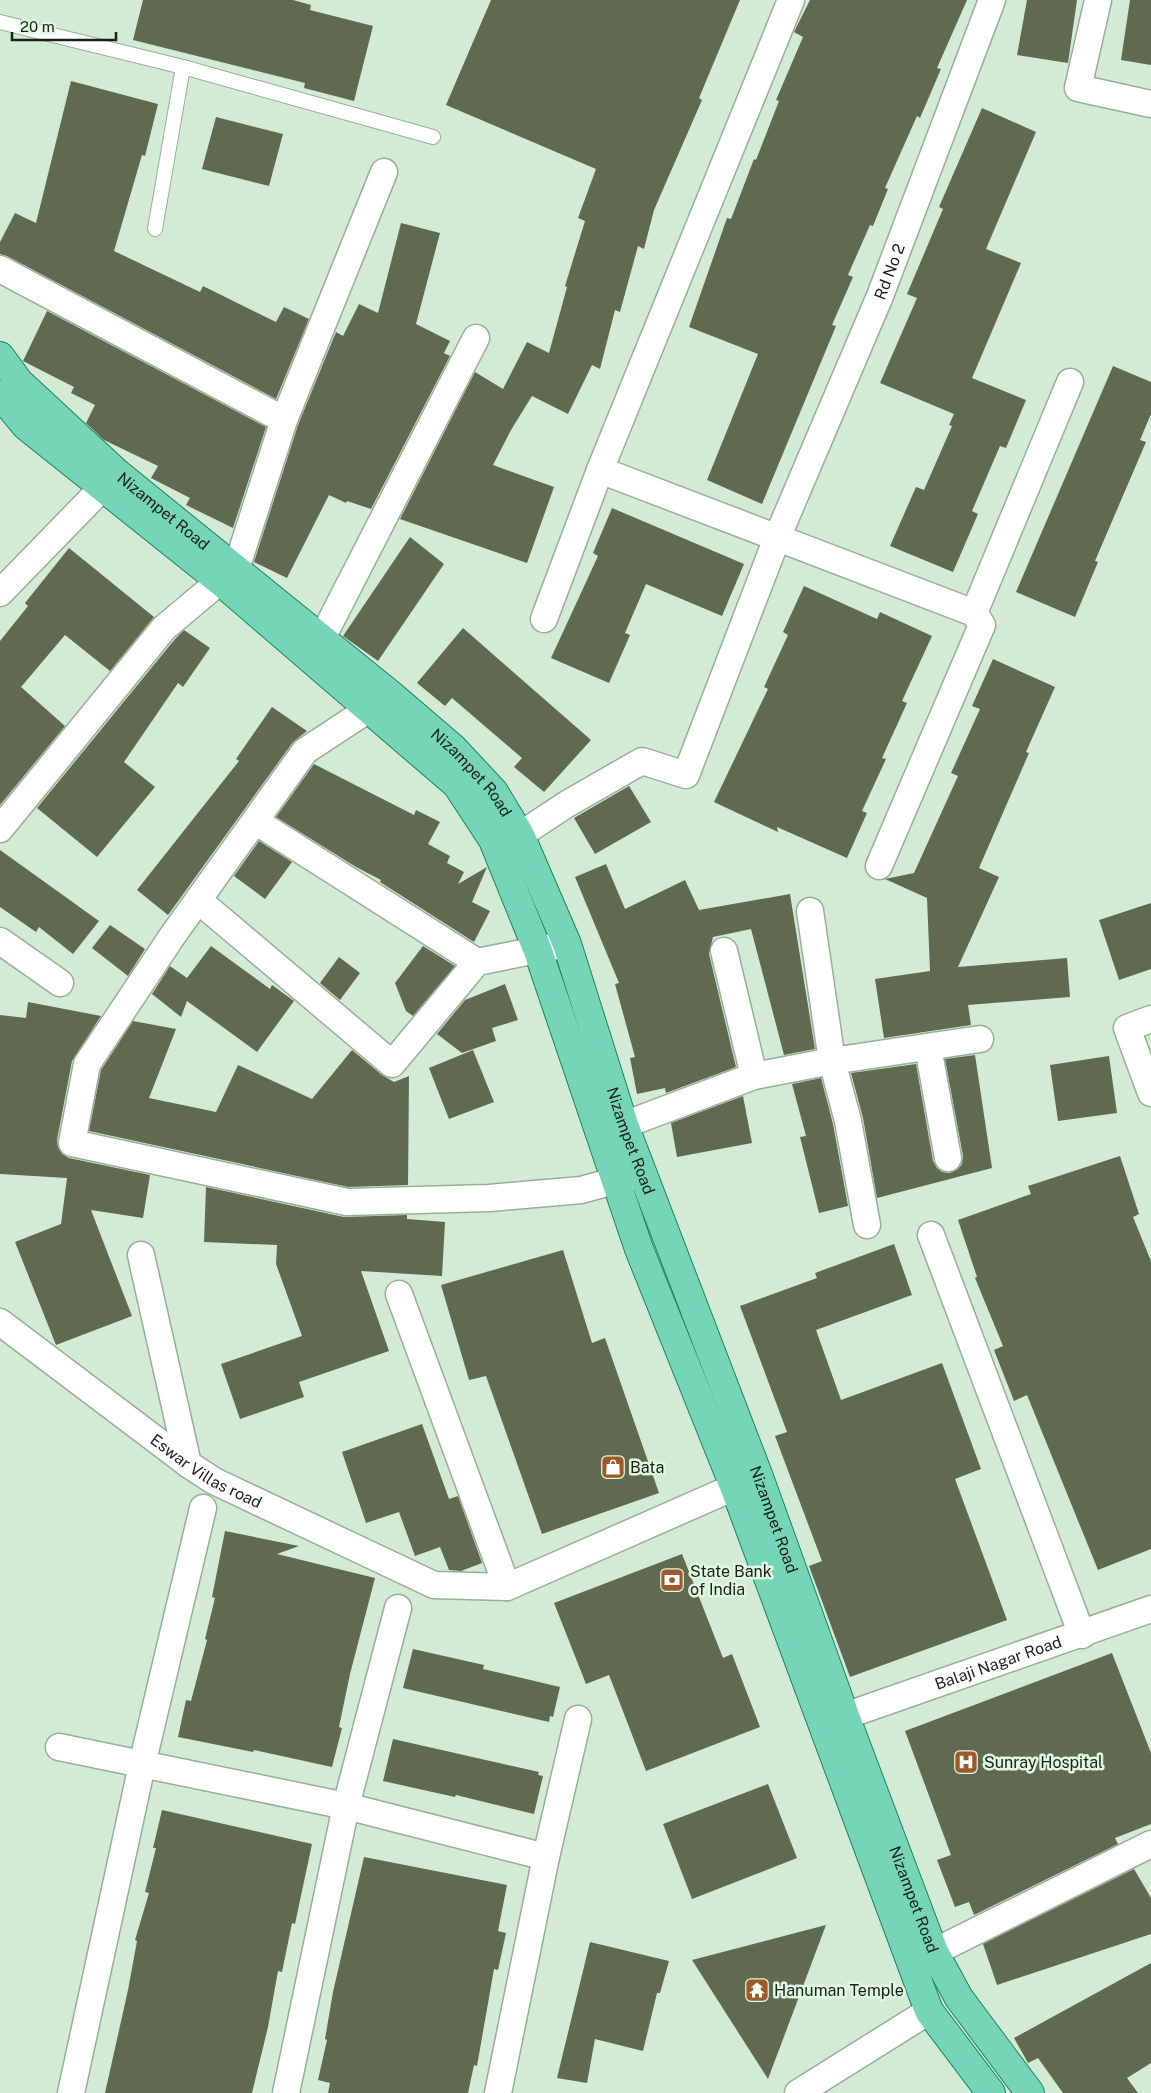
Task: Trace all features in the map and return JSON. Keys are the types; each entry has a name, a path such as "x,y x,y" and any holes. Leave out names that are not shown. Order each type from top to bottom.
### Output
{"main road":[{"name":"Nizampet Road","path":"0,356 19,382 228,575 369,709 457,785 493,840 538,951 639,1249 734,1486 930,2011 990,2093"},
{"name":"Nizampet Road","path":"0,395 26,426 102,488 321,640 391,695 454,749 494,792 520,835 567,944 624,1125 759,1477 844,1716 934,1952 959,1998 1030,2093"}],"street":[{"path":"544,619 600,470 791,0"},
{"name":"Rd No 2","path":"520,835 567,804 642,761 686,775 777,538 880,296 992,0"},
{"path":"1098,0 1078,88 1151,104"},
{"path":"0,829 164,628 228,575 284,420 384,172"},
{"path":"0,269 284,420"},
{"path":"321,640 476,338"},
{"path":"974,613 1070,382"},
{"path":"600,470 974,613 982,625 879,866"},
{"path":"0,593 102,488"},
{"path":"369,709 305,751 198,900 87,1064 72,1142 347,1202 489,1198 581,1190 616,1182 642,1173"},
{"path":"255,821 477,962"},
{"path":"198,900 392,1064 477,962 567,944"},
{"path":"810,911 832,1060 848,1121 867,1225"},
{"path":"0,941 60,983"},
{"path":"724,950 754,1076"},
{"path":"1151,1019 1127,1028 1151,1093"},
{"path":"624,1125 754,1076 832,1060 980,1039"},
{"path":"928,1047 948,1158"},
{"path":"930,1236 1082,1635"},
{"path":"142,1255 188,1464"},
{"path":"399,1294 507,1587 734,1486 759,1477"},
{"name":"Eswar Villas road","path":"0,1322 188,1464 214,1481 434,1585 507,1587"},
{"path":"70,2093 142,1765 203,1508"},
{"path":"286,2093 346,1806 398,1608"},
{"name":"Balaji Nagar Road","path":"844,1716 1082,1635 1151,1609"},
{"path":"498,2093 546,1857 578,1719"},
{"path":"60,1747 346,1806 546,1857"},
{"path":"934,1952 1151,1844"},
{"path":"798,2093 930,2011"}],"lane":[{"path":"0,22 183,67 433,137"},
{"path":"155,229 183,67"}],"building":[{"path":"143,0 293,0 311,5 310,10 373,26 354,101 304,88 305,83 133,40"},
{"path":"491,0 740,0 699,98 702,100 654,210 644,249 638,246 620,312 615,310 600,369 592,365 568,414 532,396 511,430 493,465 554,487 527,563 400,519 475,372 503,389 527,342 549,353 567,287 565,286 585,221 578,218 596,169 446,105"},
{"path":"810,0 967,0 937,68 941,69 920,118 917,116 885,188 888,189 873,226 870,225 848,275 853,277 832,325 836,326 762,504 707,480 758,354 689,327 727,218 731,219 754,159 756,160 779,101 776,100 803,37 794,32"},
{"path":"1027,0 1077,0 1068,63 1017,55"},
{"path":"1130,0 1151,0 1151,65 1121,60"},
{"path":"71,81 158,104 145,156 142,155 114,251 200,292 203,286 276,322 284,307 309,319 276,399 0,254 0,242 15,213 36,223"},
{"path":"982,108 1036,132 986,249 1021,263 972,378 1026,400 1006,448 1000,446 972,511 978,514 953,572 890,546 916,487 924,490 952,426 949,425 954,414 880,383 917,298 907,294 943,209 939,207"},
{"path":"216,117 283,134 269,186 202,169"},
{"path":"401,223 440,233 416,324 450,341 444,353 450,356 371,509 347,501 346,503 329,495 287,578 254,562 298,425 336,332 343,336 359,304 378,313"},
{"path":"47,311 266,427 233,528 186,505 190,498 151,478 158,466 104,440 86,423 95,405 71,393 74,387 23,361"},
{"path":"1113,366 1151,382 1151,414 1140,440 1146,442 1095,561 1098,562 1075,617 1016,592"},
{"path":"612,508 744,564 722,616 646,584 625,633 630,635 609,683 551,658 598,556 593,553"},
{"path":"410,537 444,564 378,661 343,636"},
{"path":"69,548 154,617 110,671 65,635 21,687 65,726 0,805 0,641 28,606 25,603"},
{"path":"804,586 877,619 880,612 932,636 902,701 907,703 882,758 886,759 862,811 867,813 847,858 777,827 778,832 714,802 768,689 764,687 788,635 783,632"},
{"path":"463,628 591,740 544,792 514,767 522,758 452,698 445,706 417,683"},
{"path":"184,630 210,648 183,687 178,683 124,762 155,787 97,857 37,808"},
{"path":"993,659 1055,687 1026,752 1029,753 979,868 999,877 958,967 1067,958 1070,997 968,1005 971,1025 884,1038 875,979 930,971 927,898 885,879 914,873 958,776 951,773 980,709 972,706"},
{"path":"272,707 307,731 293,742 168,915 137,890 239,761 236,759"},
{"path":"314,764 414,815 416,810 440,822 428,844 450,856 447,863 464,872 458,884 487,867 472,902 490,911 474,942 380,882 381,880 356,867 276,817"},
{"path":"629,786 651,822 595,854 574,818"},
{"path":"259,841 292,862 265,899 234,876"},
{"path":"0,850 99,921 73,954 39,927 36,932 0,907"},
{"path":"606,864 625,909 685,880 699,910 790,894 815,1049 784,1055 751,929 713,937 709,954 736,1067 666,1093 665,1088 637,1094 630,1058 635,1057 615,984 619,983 575,877"},
{"path":"1151,903 1151,969 1119,980 1099,920"},
{"path":"110,925 145,949 128,976 92,948"},
{"path":"211,946 270,989 272,985 294,1001 257,1052 187,1001 181,1017 152,994 170,966 187,978"},
{"path":"423,946 455,966 413,1016 406,1011 395,983"},
{"path":"339,957 360,973 340,1000 320,983"},
{"path":"505,984 518,1020 492,1028 496,1041 462,1053 437,1034 465,1000"},
{"path":"28,1002 101,1016 72,1061 57,1140 62,1154 69,1158 150,1175 143,1218 91,1210 132,1316 56,1345 15,1242 61,1224 67,1178 0,1174 0,1015 26,1018"},
{"path":"133,1021 176,1029 149,1098 216,1112 238,1065 312,1099 352,1050 382,1075 394,1082 409,1076 408,1185 348,1187 89,1131 101,1070"},
{"path":"473,1050 494,1102 449,1119 429,1068"},
{"path":"975,1055 992,1168 877,1198 863,1118 851,1073 916,1064 933,1161 942,1172 950,1173 958,1169 962,1164 963,1156 945,1059"},
{"path":"1109,1056 1117,1113 1058,1121 1050,1065"},
{"path":"821,1078 833,1124 848,1206 819,1213 800,1137 806,1136 792,1084"},
{"path":"743,1096 752,1143 677,1157 671,1123"},
{"path":"1120,1156 1139,1214 1133,1217 1151,1261 1151,1549 1098,1570 1027,1395 1014,1401 994,1350 1003,1346 975,1278 977,1277 958,1220 1031,1194 1028,1186"},
{"path":"206,1187 344,1217 407,1215 407,1219 445,1222 442,1276 361,1271 389,1351 299,1382 304,1397 240,1419 221,1364 302,1336 276,1264 277,1245 204,1242"},
{"path":"894,1244 912,1295 816,1330 841,1400 942,1363 981,1469 955,1479 1007,1620 850,1677 809,1566 822,1561 775,1436 787,1432 740,1306 817,1278 815,1273"},
{"path":"563,1250 592,1343 605,1338 659,1493 542,1534 486,1376 469,1380 441,1285"},
{"path":"422,1424 449,1499 458,1496 482,1563 461,1571 449,1570 440,1547 415,1556 399,1512 366,1523 342,1452"},
{"path":"225,1531 299,1546 277,1554 375,1578 350,1674 339,1727 342,1728 332,1767 254,1750 253,1752 178,1737 186,1700 191,1701 207,1640 205,1639 215,1598 212,1597"},
{"path":"682,1554 723,1658 732,1654 760,1727 646,1771 609,1675 586,1684 554,1603"},
{"path":"413,1649 484,1665 483,1669 560,1687 553,1717 550,1716 549,1722 403,1688"},
{"path":"1112,1653 1151,1753 1151,1824 1115,1838 1118,1844 974,1915 969,1902 955,1907 937,1860 951,1855 905,1731"},
{"path":"393,1739 539,1772 538,1775 543,1776 534,1814 456,1795 455,1797 383,1781"},
{"path":"768,1784 797,1858 692,1899 663,1824"},
{"path":"162,1810 312,1844 295,1924 292,1923 282,1972 278,1971 268,2027 252,2093 105,2093 128,1990 137,1941 135,1940 149,1893 145,1892 156,1848 153,1848"},
{"path":"364,1857 507,1885 498,1931 506,1933 498,1970 494,1969 477,2066 474,2065 468,2093 328,2093 330,2083 318,2080 327,2040 325,2039 333,1992"},
{"path":"1134,1869 1151,1898 1151,1934 997,1985 983,1944"},
{"name":"Hanuman Temple","path":"826,1925 768,2079 692,1960"},
{"path":"590,1942 669,1961 660,1993 657,1993 643,2051 595,2039 587,2083 557,2078"},
{"path":"1151,1963 1151,2063 1127,2078 1138,2093 1063,2093 1038,2058 1028,2063 1014,2038"}],"place":[{"name":"Bata","path":"613,1467"},
{"name":"State Bank of India","path":"672,1580"},
{"name":"Sunray Hospital","path":"966,1762"},
{"name":"Hanuman Temple","path":"757,1990"}]}
